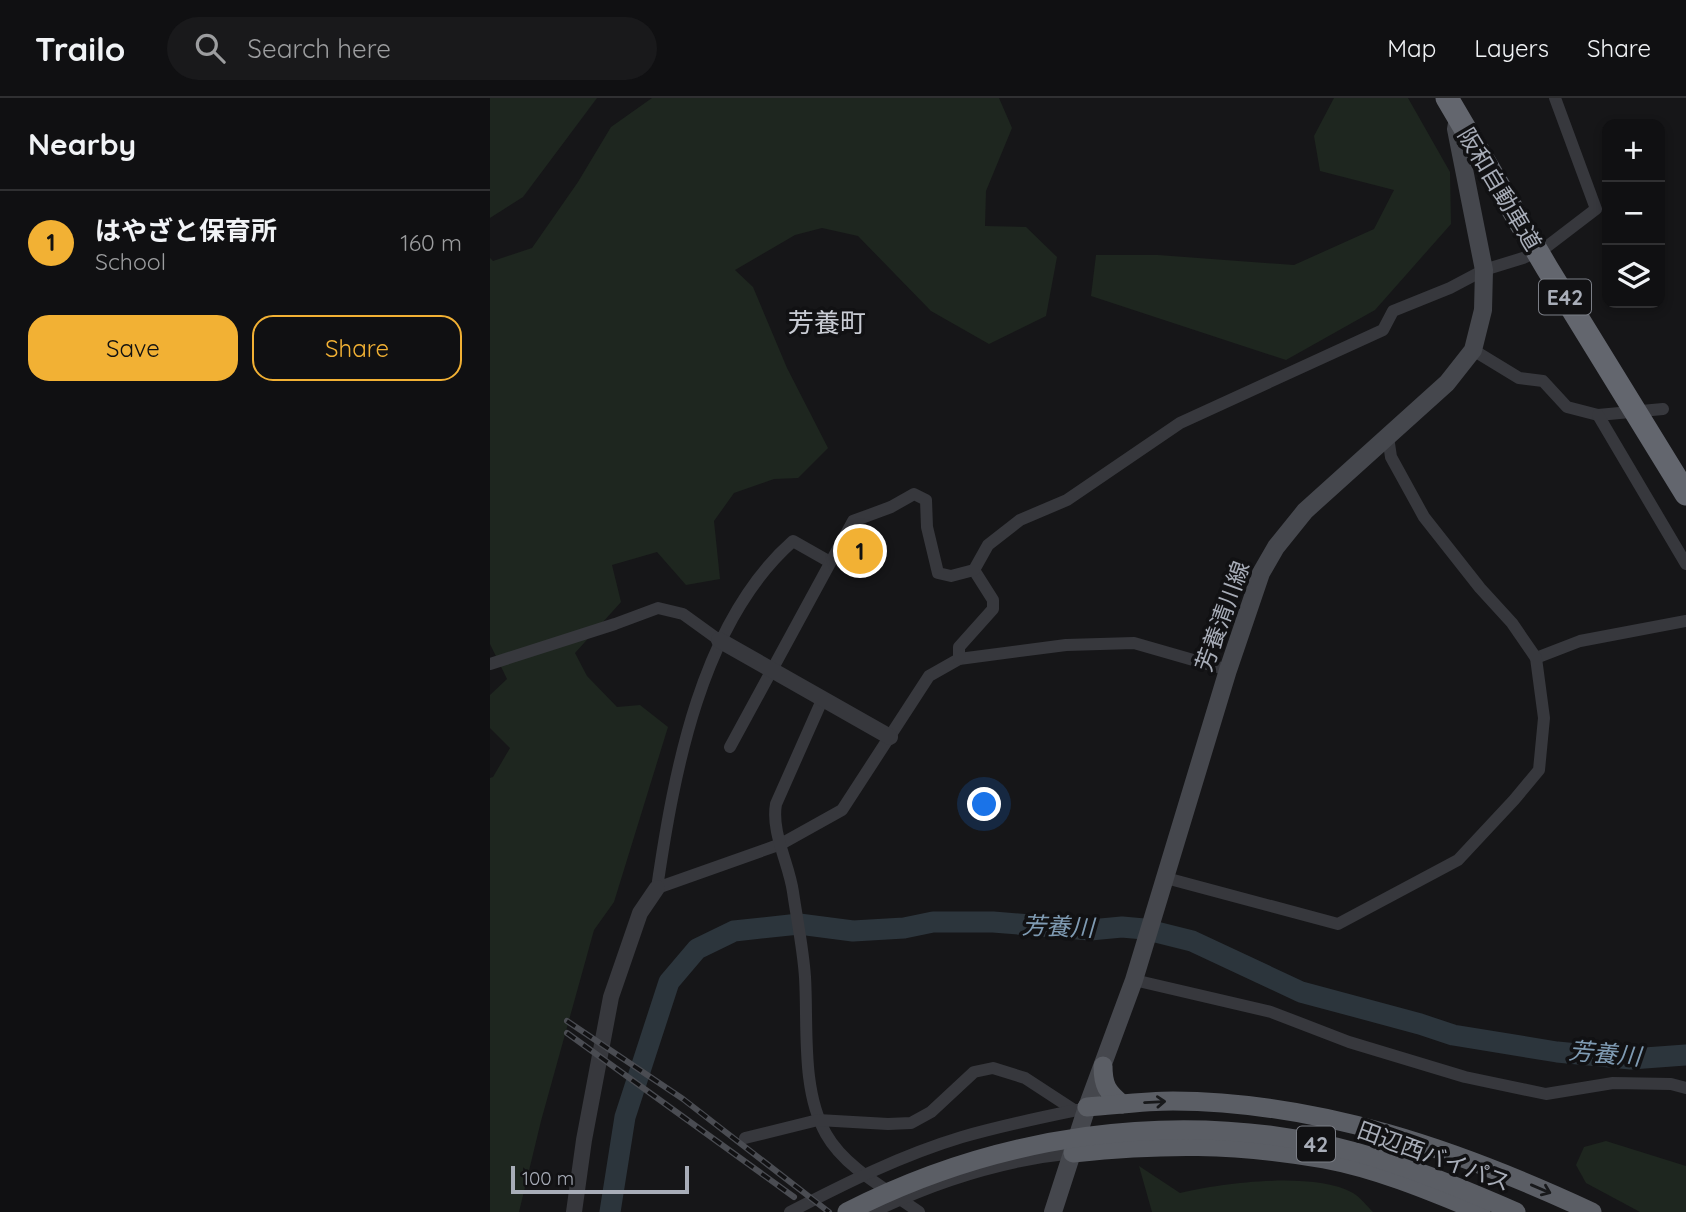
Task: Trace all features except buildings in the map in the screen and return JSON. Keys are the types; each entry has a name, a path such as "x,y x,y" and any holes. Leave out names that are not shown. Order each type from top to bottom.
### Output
{"highway":[{"name":"阪和自動車道","path":"1447,98 1547,268 1686,494"},
{"path":"1103,1066 1103,1082 1107,1090 1122,1104"},
{"path":"1080,1109 1122,1104 1213,1102 1331,1117 1375,1128 1477,1162 1592,1212"},
{"name":"田辺西バイパス","path":"846,1212 906,1185 968,1162 1051,1142 1105,1133 1146,1130 1238,1133 1334,1147 1410,1170 1516,1212"},
{"path":"1073,1153 1148,1146 1245,1147 1325,1159 1369,1171 1481,1212"}],"main road":[{"name":"芳養清川線","path":"1053,1212 1073,1153 1080,1109 1103,1066 1136,975 1228,670 1261,573 1276,547 1305,511 1447,383 1473,350 1483,310 1484,270 1456,129 1460,98"}],"street":[{"path":"730,747 853,521 891,507 914,494 926,500 927,527 938,573 951,576 974,570 988,545 1020,520 1067,500 1180,424 1383,330 1393,311 1450,288 1484,270 1545,248 1596,209 1555,98"},
{"path":"1473,350 1519,377 1543,381 1567,407 1598,415 1663,409"},
{"path":"1598,415 1686,564"},
{"path":"1165,883 1338,924 1458,860 1539,770 1544,718 1535,658 1512,623 1480,588 1424,517 1391,457 1388,437"},
{"path":"574,1212 584,1140 611,997 640,913 657,888 665,833 692,717 719,640 756,579 793,541 830,562"},
{"path":"959,659 958,647 993,609 993,600 974,570"},
{"path":"490,664 657,608 683,614 719,640 890,737"},
{"path":"1535,658 1580,641 1686,621"},
{"path":"657,888 781,844 842,810 929,676 959,659 1066,645 1134,643 1228,670"},
{"path":"823,698 776,804 774,816 791,876 804,974 810,1084 818,1120 839,1152 919,1212"},
{"path":"1136,975 1271,1012 1349,1042 1465,1077 1546,1094 1613,1083 1671,1084 1686,1088"},
{"path":"745,1138 818,1120 911,1123 931,1112 974,1072 993,1069 1025,1078 1080,1109"},
{"path":"790,1212 866,1174 961,1138 1080,1109"},
{"path":"1013,1124 1019,1143 1016,1162"},
{"path":"873,1212 965,1176 1041,1156 1073,1153"}],"shaded area":[{"path":"490,98 597,98 523,197 490,218"},
{"path":"652,98 999,98 1012,128 986,191 985,226 1026,227 1057,257 1046,316 989,344 931,311 858,236 822,228 795,235 735,270 753,287 787,368 828,448 798,478 774,479 734,493 714,521 720,579 686,585 657,552 612,565 621,602 575,653 587,676 617,707 640,705 668,727 614,902 594,930 541,1121 519,1212 490,1212 490,778 510,748 490,728 490,695 507,679 490,644 490,258 493,261 532,248 578,182 611,127"},
{"path":"1334,98 1408,98 1450,172 1451,224 1375,310 1286,360 1091,296 1096,255 1158,255 1294,265 1374,229 1394,190 1320,171 1314,136"},
{"path":"1606,1141 1686,1166 1686,1212 1640,1212 1586,1183 1576,1165 1584,1147"},
{"path":"1139,1166 1180,1193 1243,1183 1315,1182 1353,1193 1373,1212 1152,1212"}],"waterway":[{"name":"芳養川","path":"610,1212 625,1117 669,982 697,949 734,931 799,924 853,931 904,928 933,922 993,922 1090,930 1122,927 1144,929 1192,941 1301,992 1453,1035 1557,1052 1631,1059 1686,1055"}],"railway":[{"path":"567,1021 683,1099 829,1212"},
{"path":"567,1033 794,1197"}],"place":[{"name":"はやざと保育所","path":"860,551"}],"district":[{"name":"芳養町","path":"827,322"}]}
